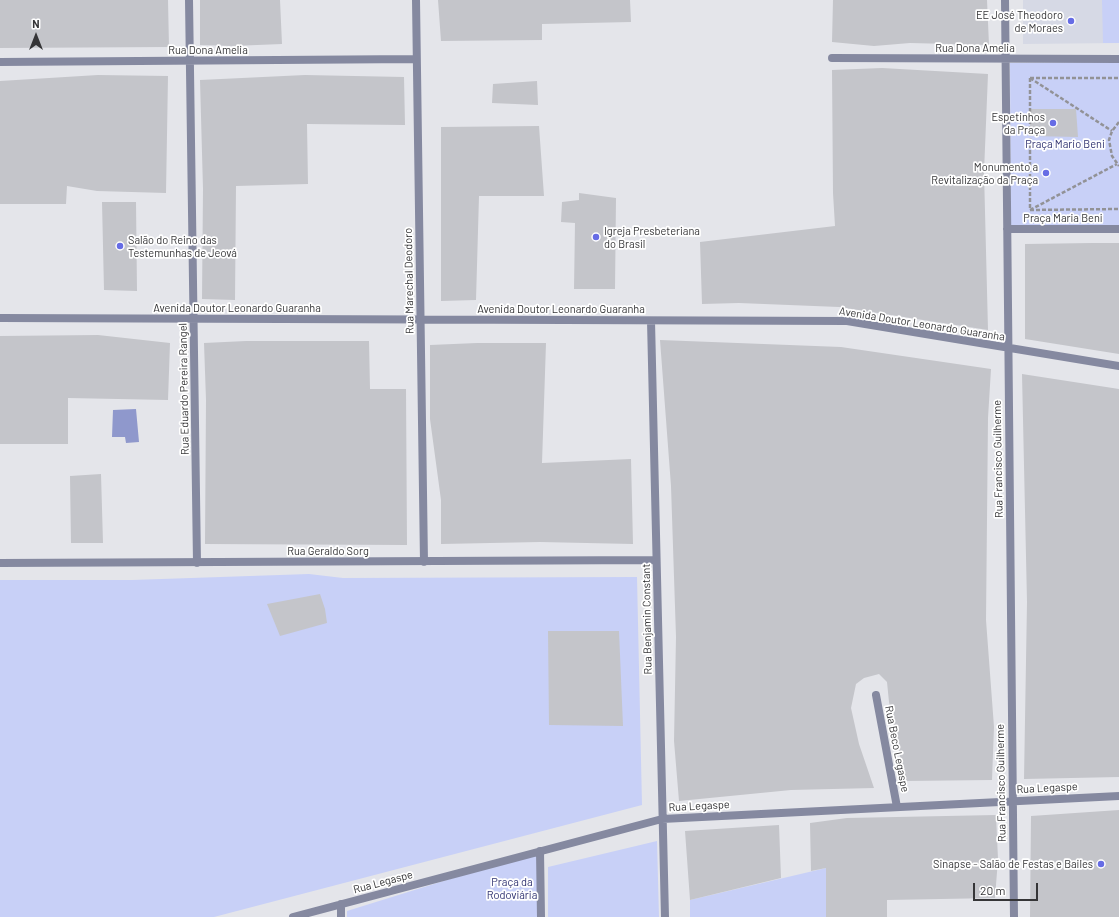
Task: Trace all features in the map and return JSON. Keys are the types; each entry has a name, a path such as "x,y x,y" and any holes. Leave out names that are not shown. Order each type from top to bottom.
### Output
{"street":[{"name":"Rua Eduardo Pereira Rangel","path":"190,0 197,563"},
{"name":"Rua Marechal Deodoro","path":"416,0 424,562"},
{"name":"Rua Francisco Guilherme","path":"1005,0 1014,917"},
{"name":"Rua Dona Amelia","path":"832,58 1119,59"},
{"name":"Rua Dona Amelia","path":"0,62 416,59"},
{"name":"Praça Maria Beni","path":"1007,229 1119,229"},
{"name":"Avenida Doutor Leonardo Guaranha","path":"0,318 847,321 1119,366"},
{"name":"Rua Benjamin Constant","path":"651,321 665,917"},
{"name":"Rua Geraldo Sorg","path":"0,564 656,560"},
{"name":"Rua Beco Legaspe","path":"876,695 897,807"},
{"name":"Rua Legaspe","path":"293,917 662,819 1119,796"},
{"path":"540,852 541,917"},
{"path":"341,904 341,917"}],"path":[{"path":"1030,78 1119,78"},
{"path":"1030,78 1112,131"},
{"path":"1030,78 1030,210"},
{"path":"1030,210 1118,165 1110,148 1109,140 1112,131 1119,122"},
{"path":"1030,210 1119,209"}],"shaded area":[{"name":"EE José Theodoro de Moraes","path":"1023,0 1119,0 1119,43 1023,44"},
{"path":"136,409 139,442 126,443 125,437 112,437 113,410"}],"green space":[{"path":"1102,0 1119,0 1119,43 1103,43"},
{"name":"Praça Mario Beni","path":"1119,62 1119,225 1011,225 1010,63"},
{"path":"309,574 343,578 637,577 642,805 214,917 0,917 0,580 132,580"},
{"path":"657,841 659,917 548,917 548,867"},
{"name":"Praça da Rodoviária","path":"540,851 541,917 347,917 347,911"},
{"path":"826,868 826,917 690,917 690,900"}],"building":[{"path":"0,0 168,0 169,47 0,48"},
{"path":"200,0 280,0 282,44 232,46 200,45"},
{"path":"438,0 630,0 631,22 542,24 542,40 441,41"},
{"path":"833,0 987,0 989,45 910,43 874,46 832,42"},
{"path":"882,68 988,74 984,172 988,330 839,307 739,303 702,304 700,242 835,226 833,193 832,70"},
{"path":"98,75 168,76 166,193 97,191 67,186 66,204 0,204 0,81"},
{"path":"305,75 404,77 405,125 307,124 308,184 236,186 235,300 202,299 203,189 200,80"},
{"path":"537,81 538,105 492,103 493,84"},
{"name":"Espetinhos da Praça","path":"1030,109 1076,109 1078,137 1030,136"},
{"path":"539,126 544,196 479,196 476,300 441,301 441,127"},
{"name":"Igreja Presbeteriana do Brasil","path":"579,193 616,198 615,289 574,289 575,223 561,222 562,202 579,200"},
{"name":"Salão do Reino das Testemunhas de Jeová","path":"102,202 136,202 137,291 104,290"},
{"path":"1119,243 1119,354 1025,339 1025,244"},
{"path":"98,335 170,343 168,400 68,398 68,444 0,444 0,336"},
{"path":"660,340 841,347 991,369 988,418 986,620 994,727 992,780 905,781 889,702 887,682 879,674 864,678 856,684 851,708 859,744 874,788 791,790 679,801 674,741 676,637 671,486"},
{"path":"246,341 369,341 370,389 406,389 407,545 205,544 206,400 204,343"},
{"path":"546,343 542,463 631,459 633,544 540,542 441,544 441,500 430,419 430,345"},
{"path":"1022,374 1119,389 1119,777 1024,779 1027,602"},
{"path":"101,474 103,543 71,543 70,476"},
{"path":"320,594 325,609 327,623 280,636 267,604"},
{"path":"548,631 619,631 623,726 549,725"},
{"path":"1119,810 1119,917 1030,917 1031,816"},
{"path":"996,815 998,859 995,898 887,900 887,917 826,917 826,868 811,871 810,823 847,818"},
{"path":"779,825 781,878 690,900 685,831"}],"place":[{"name":"EE José Theodoro de Moraes","path":"1071,21"},
{"name":"Espetinhos da Praça","path":"1053,123"},
{"name":"Monumento a Revitalização da Praça","path":"1046,173"},
{"name":"Igreja Presbeteriana do Brasil","path":"596,237"},
{"name":"Salão do Reino das Testemunhas de Jeová","path":"120,246"},
{"name":"Sinapse - Salão de Festas e Bailes","path":"1101,864"}]}
